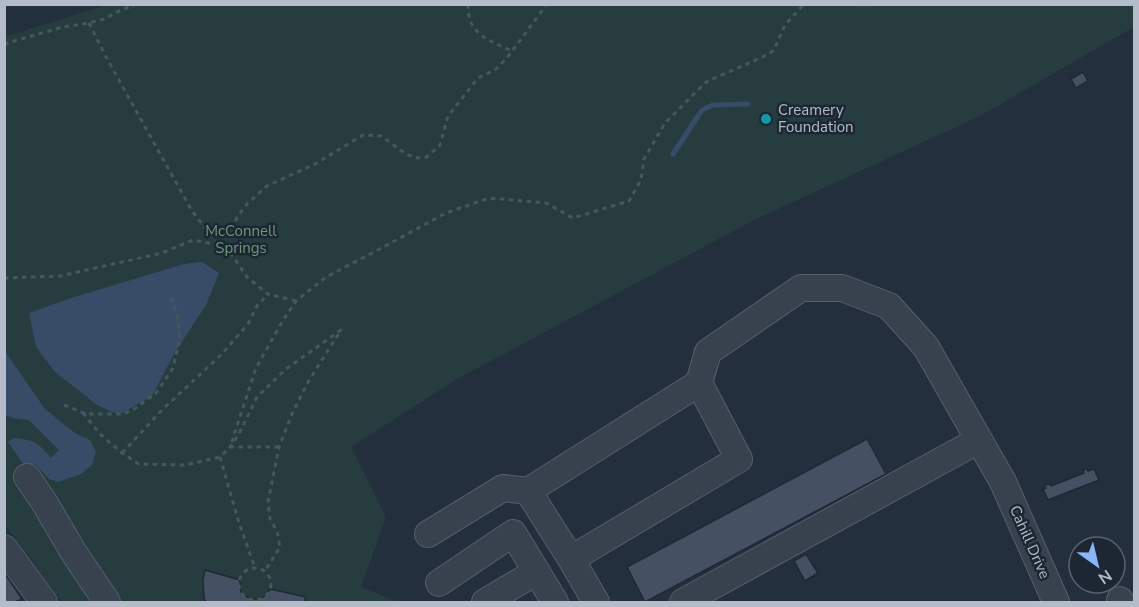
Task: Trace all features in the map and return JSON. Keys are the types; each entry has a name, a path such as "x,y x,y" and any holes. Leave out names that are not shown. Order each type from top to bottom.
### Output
{"street":[{"name":"Cahill Drive","path":"699,383 708,352 801,288 842,288 889,306 926,347 1004,482 1056,603"},
{"path":"428,534 503,488 528,491 699,383 739,459 571,559"},
{"path":"683,603 979,440"},
{"path":"27,477 107,603"},
{"path":"528,491 596,603"},
{"path":"439,583 513,533 555,603"},
{"path":"4,548 44,603"},
{"path":"485,603 536,572"}],"path":[{"path":"4,44 63,27 104,19 136,4"},
{"path":"468,4 469,22 477,32 512,51"},
{"path":"232,255 231,237 237,217 248,203 267,186 308,167 363,135 381,136 406,154 416,158 427,157 440,145 448,116 478,78 495,70 512,51 547,4"},
{"path":"230,447 256,368 282,321 296,301 326,277 446,213 489,198 546,203 573,218 628,201 641,180 644,159 665,123 706,82 774,50 785,25 804,4"},
{"path":"89,23 192,211 218,245 232,255 247,277 268,294 296,301"},
{"path":"4,278 60,276 162,253 192,240 218,245"},
{"path":"122,453 164,408 221,355 248,324 257,306 268,294"},
{"path":"64,405 86,414 123,414 136,408 157,392 173,368 180,339 177,314 170,296"},
{"path":"83,412 100,434 139,464 185,465 220,457 239,434 257,397 286,369 341,330 291,414 279,447 268,502 270,519 277,531 280,547 265,572"},
{"path":"230,447 279,447"},
{"path":"220,457 255,568"},
{"path":"255,568 265,572 270,580 269,592 260,599 249,599 240,588 240,580 245,572 255,568"}],"green space":[{"name":"McConnell Springs","path":"110,4 1134,5 1134,27 978,117 756,219 457,379 351,447 386,517 361,587 398,602 62,602 5,525 4,37"}],"water":[{"path":"202,262 219,273 206,305 174,354 152,396 119,415 97,405 54,371 36,347 29,313 184,264"},
{"path":"4,350 45,409 75,433 90,440 96,452 92,465 81,474 58,482 49,479 35,464 25,466 8,442 14,438 31,441 43,448 51,458 59,450 29,420 5,415"}],"building":[{"path":"1083,72 1088,81 1076,88 1071,79"},
{"path":"867,439 886,474 645,602 627,567"},
{"path":"1094,469 1099,480 1048,500 1043,489 1046,488 1045,485 1050,484 1051,486 1084,473 1083,470 1088,471"},
{"path":"806,554 818,573 805,581 794,561"},
{"path":"205,570 240,580 241,592 250,599 260,599 270,589 306,597 304,602 206,602 203,580"},
{"path":"4,572 22,599 15,602 4,602"}],"waterway":[{"path":"673,154 702,110 713,105 748,104"}],"place":[{"name":"Creamery Foundation","path":"766,119"}]}
